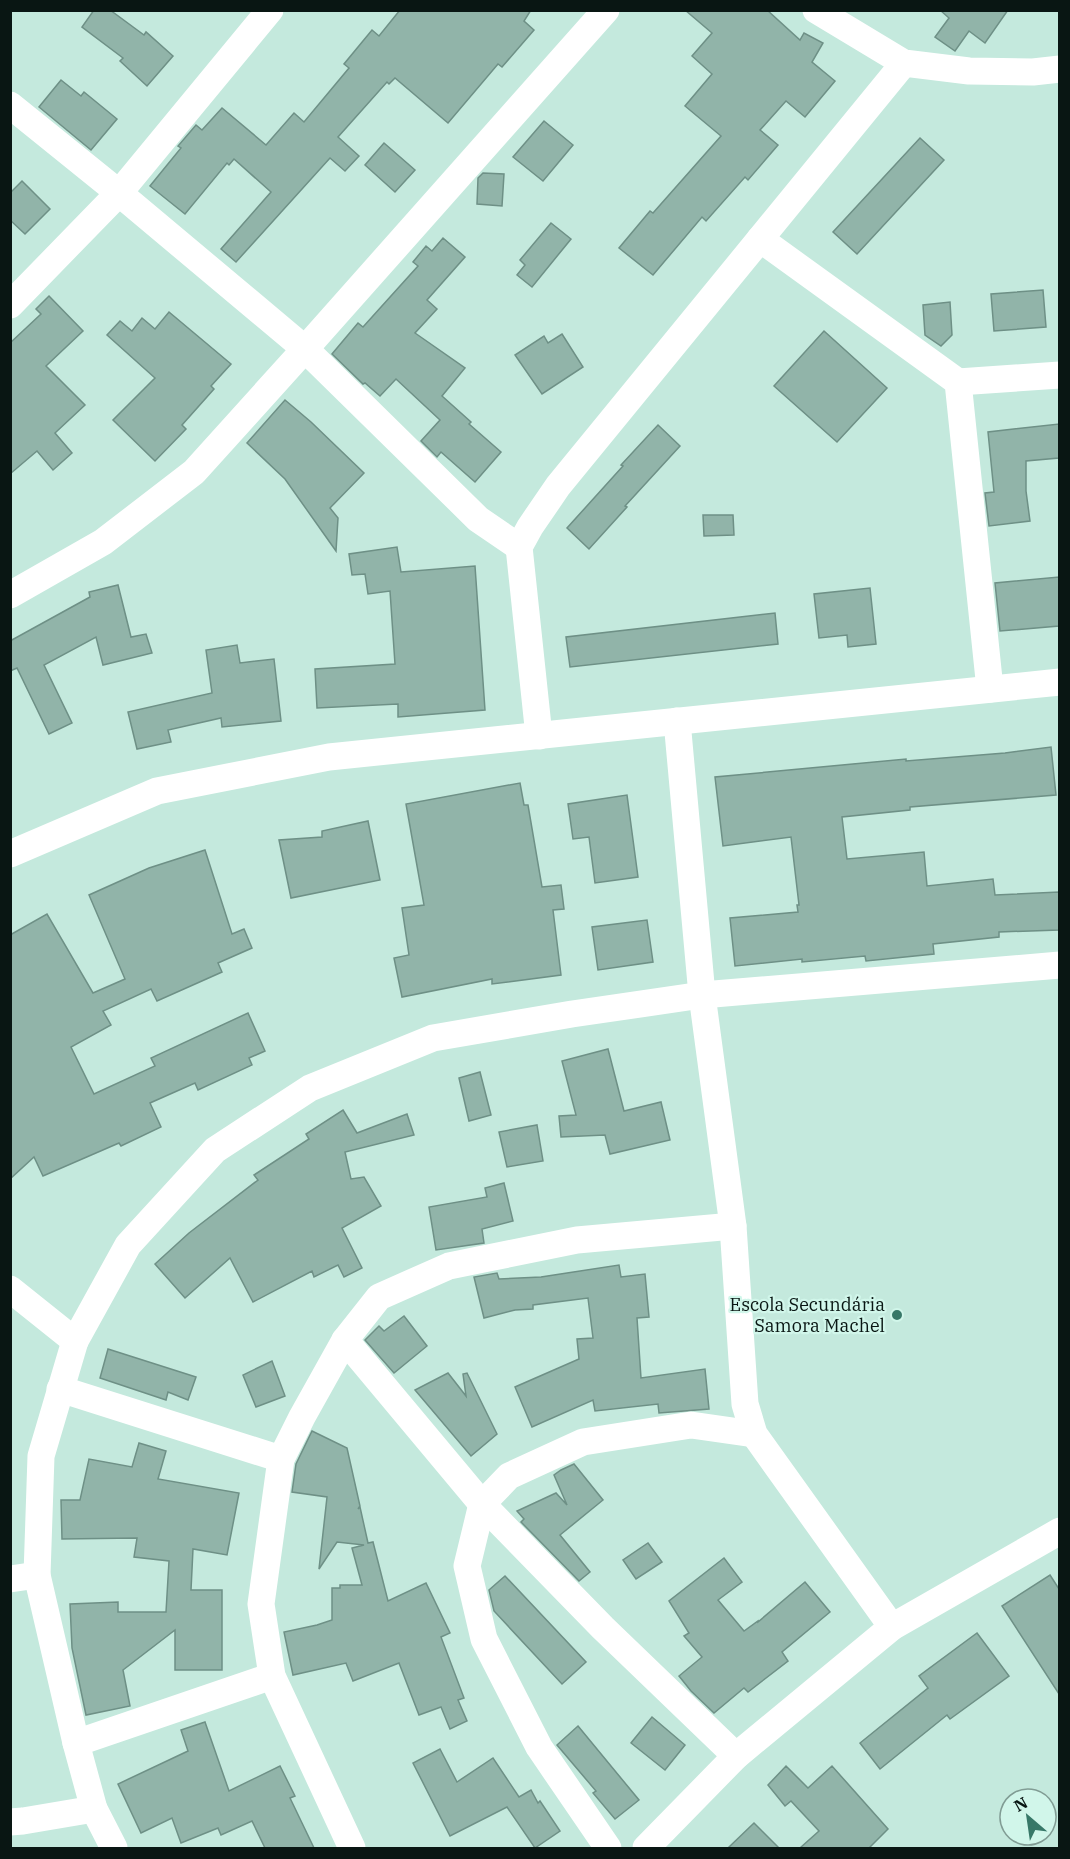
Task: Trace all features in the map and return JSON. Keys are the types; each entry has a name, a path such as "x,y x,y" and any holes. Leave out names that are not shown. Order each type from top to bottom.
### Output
{"street":[{"path":"10,305 118,193 270,10"},
{"path":"10,596 103,542 194,472 606,10"},
{"path":"816,10 904,63 969,71 1033,72 1059,69"},
{"path":"539,736 519,547 558,486 904,63"},
{"path":"10,105 305,350 478,519 519,547"},
{"path":"760,239 958,382 1059,375"},
{"path":"958,382 990,689"},
{"path":"10,854 157,791 329,757 1059,682"},
{"path":"677,721 702,995 733,1226 745,1404 754,1434 892,1627"},
{"path":"114,1848 94,1809 76,1743 24,1577 41,1456 75,1341 128,1245 215,1150 310,1088 433,1038 702,995 1059,965"},
{"path":"352,1848 272,1676 261,1604 281,1459 345,1340 379,1297 449,1266 577,1240 733,1226"},
{"path":"10,1289 75,1341"},
{"path":"345,1340 482,1504 603,1628 736,1756"},
{"path":"60,1389 281,1459"},
{"path":"608,1848 539,1747 484,1639 467,1566 482,1504 509,1476 583,1442 691,1425 754,1434"},
{"path":"646,1848 736,1756 892,1627 1059,1531"},
{"path":"76,1743 272,1676"},
{"path":"10,1822 94,1809"}],"building":[{"path":"94,10 110,10 144,35 146,32 173,56 147,86 120,61 123,58 82,27"},
{"path":"400,10 531,10 524,21 534,30 502,67 498,64 448,123 395,78 389,84 387,82 338,137 359,156 345,171 330,158 236,262 221,249 271,192 234,159 229,165 227,163 185,214 150,186 181,148 178,146 196,125 202,130 222,108 266,145 294,113 304,122 349,68 344,64 372,30 379,36"},
{"path":"685,10 767,10 800,40 804,33 823,43 812,62 835,81 805,117 786,101 760,130 778,145 748,180 745,177 706,221 702,217 653,275 619,248 650,211 653,213 721,136 685,106 712,74 692,56 712,33"},
{"path":"940,10 1008,10 985,43 969,31 955,51 935,37 949,18"},
{"path":"61,80 81,96 84,92 117,119 91,150 39,107"},
{"path":"544,121 573,145 543,181 513,157"},
{"path":"920,138 944,160 857,254 833,232"},
{"path":"384,143 415,170 395,192 365,165"},
{"path":"483,173 504,174 502,206 477,204 478,178"},
{"path":"22,181 50,209 25,234 10,220 10,193"},
{"path":"551,223 571,239 532,287 517,275 525,265 520,260"},
{"path":"443,238 465,257 427,300 437,309 415,333 465,368 442,396 501,452 475,482 441,452 437,457 421,441 440,420 396,379 380,396 365,383 363,384 332,354 358,323 363,327 418,266 413,262 426,246 432,251"},
{"path":"1043,290 1046,327 994,331 991,294"},
{"path":"49,296 83,331 46,366 85,405 55,433 72,453 53,470 37,451 10,474 10,343 41,314 36,309"},
{"path":"950,302 952,335 941,346 925,335 923,305"},
{"path":"169,312 231,364 211,386 214,389 182,425 186,429 155,461 113,420 155,378 107,335 120,321 132,331 142,318 155,329"},
{"path":"824,331 887,388 837,442 774,386"},
{"path":"562,334 583,367 542,394 515,355 544,336 548,343"},
{"path":"285,400 364,473 330,508 338,518 336,551 285,479 247,443"},
{"path":"1059,424 1059,458 1026,461 1026,491 1030,521 989,526 985,493 994,492 988,432"},
{"path":"658,425 680,446 589,549 567,528"},
{"path":"703,515 733,515 734,535 704,536"},
{"path":"397,547 401,572 475,566 485,710 398,717 398,704 317,708 315,669 395,664 390,591 368,594 365,574 352,575 349,554"},
{"path":"1059,577 1059,626 1000,631 995,583"},
{"path":"118,585 131,637 146,634 152,653 103,665 96,637 44,665 72,723 49,734 17,668 10,671 10,641 90,597 89,592"},
{"path":"870,588 876,644 848,647 847,635 819,638 814,594"},
{"path":"775,613 778,644 570,667 566,637"},
{"path":"237,645 240,663 274,659 281,721 222,727 221,718 168,730 171,742 137,749 128,712 212,693 206,650"},
{"path":"1051,747 1056,795 910,807 910,810 842,817 847,859 924,852 927,886 993,879 995,895 1059,892 1059,930 999,932 999,937 933,944 934,954 866,961 865,956 802,962 802,959 735,966 730,918 798,912 797,905 799,905 791,837 723,846 715,777 906,759 906,761 1005,753"},
{"path":"520,783 524,805 528,805 542,887 561,885 564,909 553,910 561,975 492,984 492,979 402,997 394,958 409,955 402,908 424,905 406,804"},
{"path":"627,795 638,877 595,883 589,837 573,839 568,804"},
{"path":"368,821 380,880 291,898 279,840 322,837 322,831"},
{"path":"205,850 232,934 244,929 252,948 218,963 222,972 157,1001 151,989 103,1011 111,1025 71,1047 94,1094 155,1066 151,1058 248,1013 265,1051 249,1058 252,1065 198,1090 195,1083 150,1103 161,1127 121,1146 119,1143 43,1176 34,1157 10,1179 10,935 47,914 93,993 125,979 89,895 149,868"},
{"path":"647,920 653,962 598,970 592,927"},
{"path":"608,1049 624,1111 661,1102 670,1140 610,1154 605,1135 561,1137 559,1116 576,1115 562,1061"},
{"path":"480,1072 491,1115 469,1121 459,1078"},
{"path":"343,1110 357,1133 407,1114 414,1135 345,1152 351,1179 364,1177 381,1206 342,1228 362,1268 344,1277 338,1265 314,1277 312,1271 253,1302 230,1258 185,1298 155,1264 189,1233 258,1180 254,1175 309,1139 306,1134"},
{"path":"537,1125 543,1161 507,1167 499,1132"},
{"path":"504,1183 513,1221 482,1229 484,1243 436,1250 429,1207 487,1197 485,1188"},
{"path":"619,1265 621,1277 645,1274 649,1317 637,1318 641,1378 705,1369 709,1409 659,1413 658,1404 595,1411 593,1400 532,1427 515,1387 579,1359 577,1339 593,1338 588,1298 533,1305 533,1309 515,1310 484,1318 474,1277 497,1273 499,1279 541,1277"},
{"path":"404,1316 427,1346 394,1373 365,1340 379,1326 384,1331"},
{"path":"108,1349 196,1377 188,1400 168,1392 166,1400 100,1378"},
{"path":"272,1361 285,1396 256,1407 243,1375"},
{"path":"448,1373 466,1396 463,1374 467,1373 497,1434 471,1456 415,1390"},
{"path":"312,1431 347,1448 360,1506 358,1509 360,1507 368,1543 373,1542 388,1601 426,1583 450,1633 441,1637 464,1698 458,1700 467,1721 450,1729 441,1707 419,1715 399,1663 353,1681 346,1663 293,1675 284,1632 332,1620 332,1588 340,1588 340,1585 362,1585 352,1548 364,1545 337,1542 319,1569 327,1497 292,1492 296,1464"},
{"path":"139,1443 166,1451 158,1479 239,1493 227,1555 193,1549 191,1590 222,1590 222,1670 175,1670 175,1630 123,1670 130,1706 86,1715 72,1648 70,1604 118,1602 118,1612 166,1612 169,1561 134,1557 137,1538 62,1539 61,1500 80,1500 89,1459 132,1467"},
{"path":"574,1464 603,1500 560,1535 590,1572 579,1581 521,1522 524,1519 517,1511 556,1493 567,1505 554,1475"},
{"path":"648,1543 662,1562 636,1579 623,1560"},
{"path":"724,1558 742,1582 718,1600 744,1631 805,1582 830,1612 782,1652 788,1661 748,1692 744,1688 714,1713 679,1676 702,1657 684,1636 689,1633 669,1601"},
{"path":"1050,1575 1059,1589 1059,1694 1002,1606"},
{"path":"505,1576 586,1662 562,1684 494,1611 489,1590"},
{"path":"977,1633 1009,1676 950,1719 947,1715 880,1769 860,1743 928,1688 919,1676"},
{"path":"652,1717 685,1745 665,1770 631,1743"},
{"path":"205,1722 229,1791 280,1766 295,1796 290,1798 314,1848 265,1848 252,1821 221,1835 218,1828 181,1843 172,1818 141,1833 118,1784 188,1751 181,1730"},
{"path":"578,1726 639,1800 615,1819 593,1793 596,1791 557,1745"},
{"path":"440,1749 457,1782 493,1758 519,1797 531,1790 560,1831 535,1848 507,1807 450,1836 413,1763"},
{"path":"786,1766 808,1788 832,1766 888,1829 869,1848 800,1848 819,1831 791,1801 785,1806 768,1785"},
{"path":"754,1823 779,1848 728,1848"}],"place":[{"name":"Escola Secundária Samora Machel","path":"897,1315"}]}
